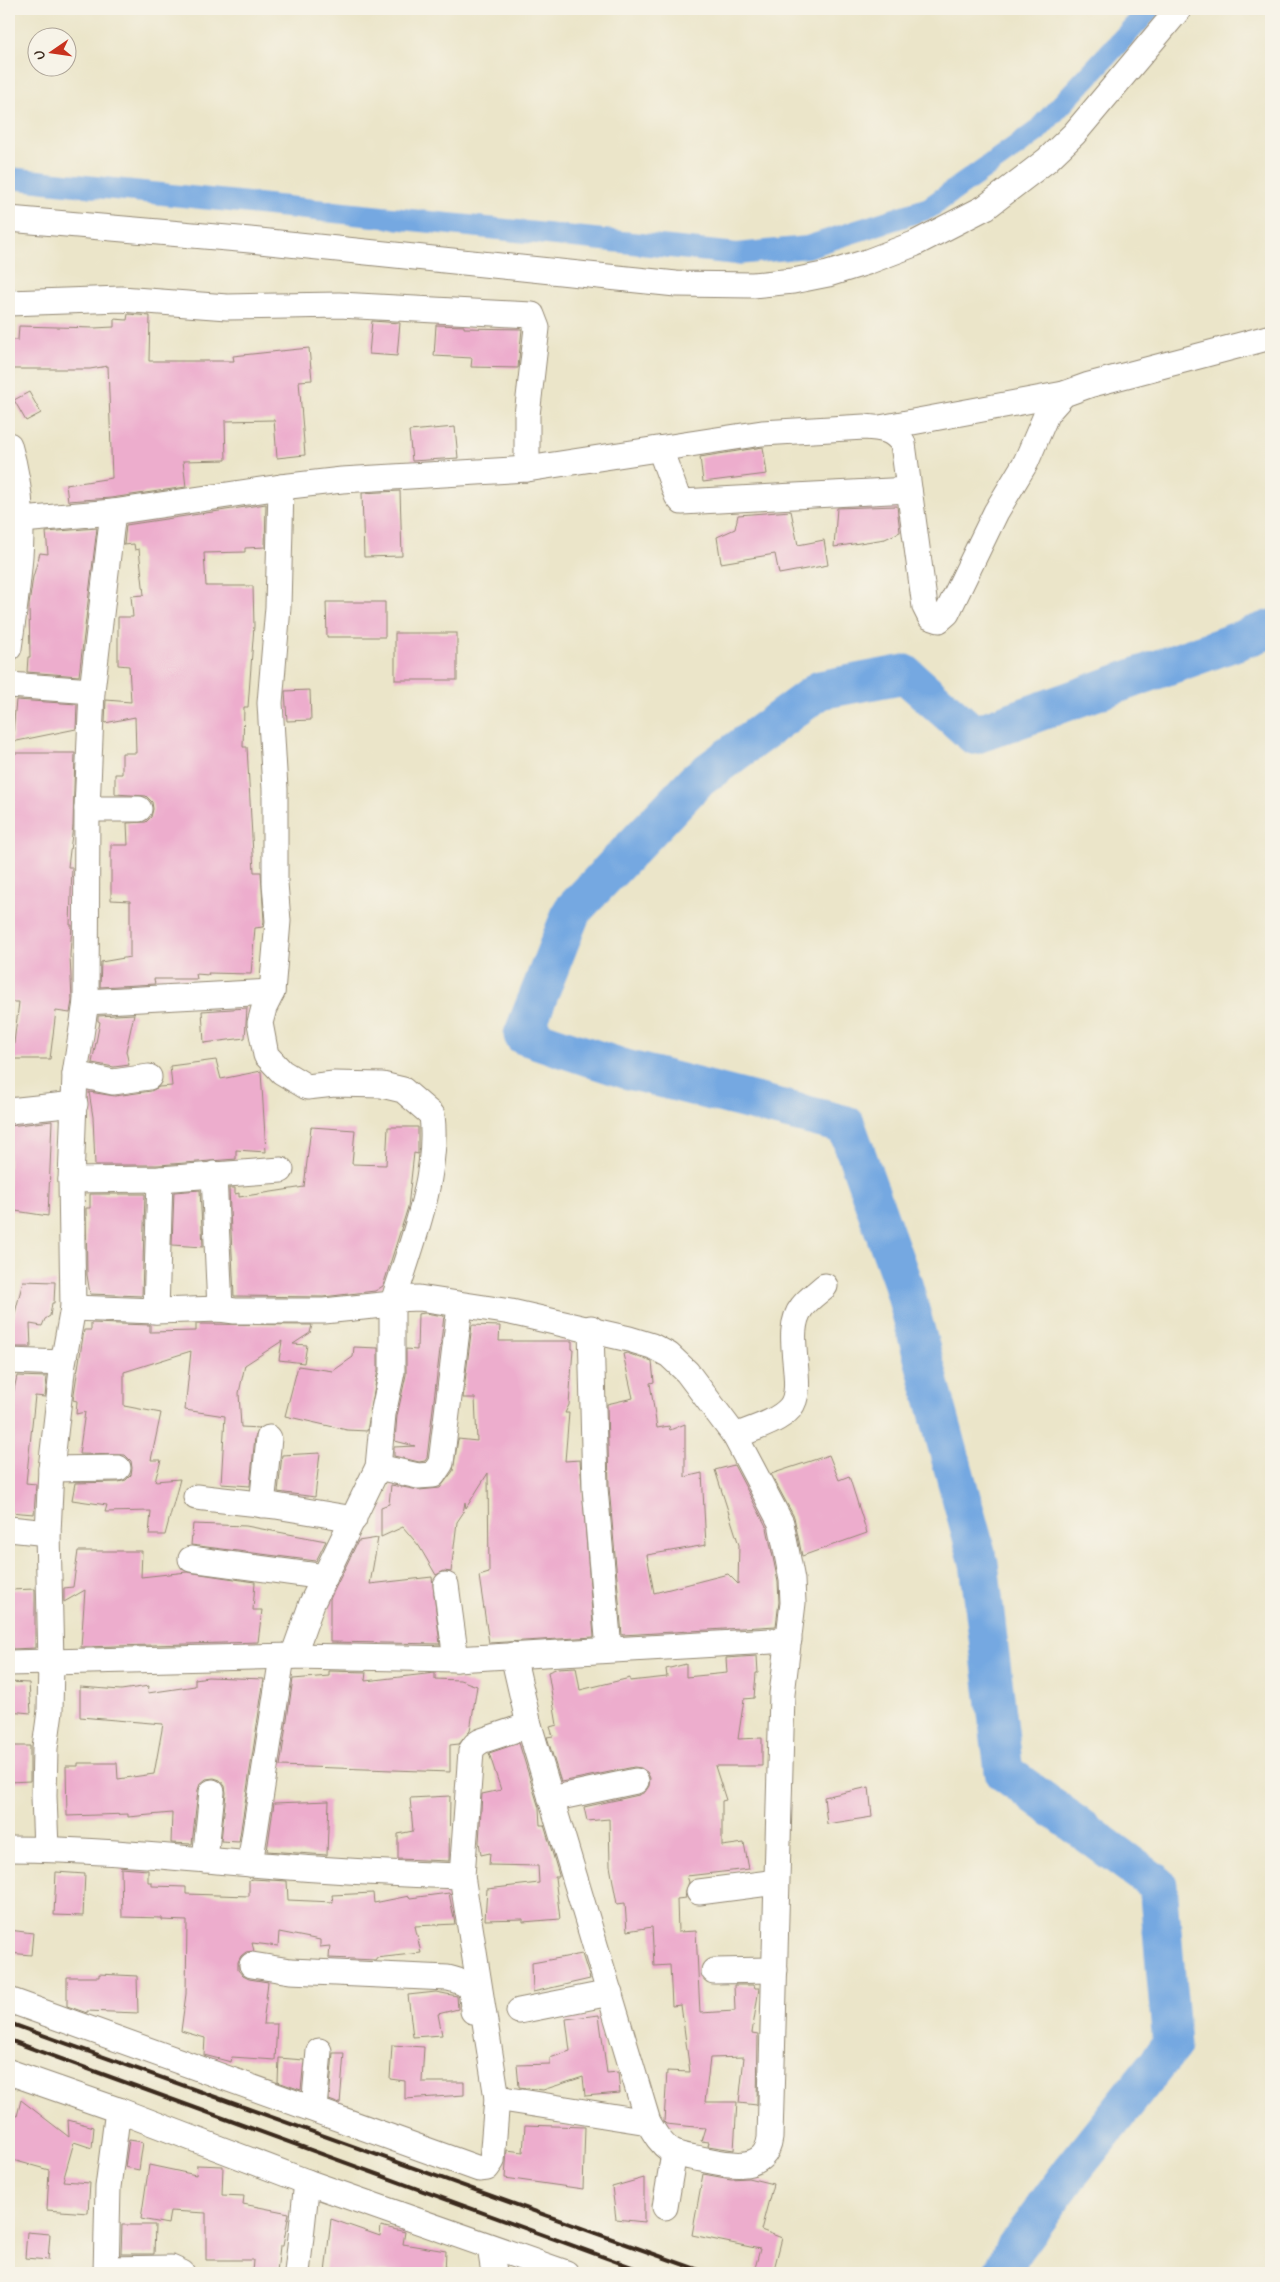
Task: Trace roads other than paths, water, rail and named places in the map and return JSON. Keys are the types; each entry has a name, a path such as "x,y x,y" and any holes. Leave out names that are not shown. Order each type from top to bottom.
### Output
{"street":[{"path":"9,219 250,240 676,284 753,285 793,281 828,274 867,262 914,244 986,207 1047,160 1074,134 1179,9"},
{"path":"9,302 122,299 227,307 339,305 532,315 537,328 527,415 527,469"},
{"path":"22,520 113,512 280,487 342,480 527,469 762,433 864,427 880,428 1064,394 1089,385 1271,337"},
{"path":"880,428 897,435 903,444 925,607 930,617 939,620 947,613 993,519 1026,462 1047,413 1064,394"},
{"path":"660,449 677,496 682,502 909,490"},
{"path":"9,648 21,564 22,520 20,489 11,460"},
{"path":"250,1864 288,1657 312,1603 354,1519 362,1496 378,1467 383,1414 392,1372 393,1301 414,1236 434,1149 432,1115 403,1090 382,1085 334,1084 307,1087 282,1072 266,1055 260,1023 264,1008 272,992 278,921 275,884 275,789 270,703 278,608 280,487"},
{"path":"46,1849 44,1758 50,1711 51,1663 48,1533 51,1469 63,1363 73,1308 71,1180 75,1074 86,1002 87,809 92,691 113,512"},
{"path":"9,685 92,691"},
{"path":"87,809 139,809"},
{"path":"86,1002 272,992"},
{"path":"75,1074 113,1082 149,1077"},
{"path":"9,1111 75,1104"},
{"path":"71,1180 160,1179 281,1170"},
{"path":"214,1174 220,1309"},
{"path":"156,1311 160,1179"},
{"path":"735,1436 770,1421 790,1408 797,1396 794,1349 797,1318 800,1308 825,1286"},
{"path":"73,1308 156,1311 220,1309 235,1311 324,1311 419,1298 460,1306 512,1312 591,1328 652,1346 669,1355 687,1372 735,1436 781,1523 792,1580 793,1603 782,1694 769,2148 761,2157 751,2163 735,2165 674,2153 658,2140 648,2122 529,1725 513,1655"},
{"path":"378,1467 424,1477 433,1475 438,1469 452,1379 460,1306"},
{"path":"591,1328 595,1488 609,1649"},
{"path":"9,1361 63,1363"},
{"path":"262,1505 269,1438"},
{"path":"51,1469 118,1468"},
{"path":"196,1497 354,1519"},
{"path":"9,1529 48,1533"},
{"path":"191,1559 325,1577"},
{"path":"446,1585 456,1659"},
{"path":"9,1664 288,1657 456,1659 789,1640"},
{"path":"9,2000 479,2169 487,2168 492,2161 496,2091 462,1876 471,1751 481,1741 529,1725"},
{"path":"551,1799 636,1781"},
{"path":"205,1860 212,1792"},
{"path":"9,1849 46,1849 250,1864 462,1876"},
{"path":"699,1892 776,1882"},
{"path":"252,1965 290,1972 431,1976 463,1982 470,1986 472,1993 478,2074 482,2080 496,2091 648,2122"},
{"path":"714,1972 775,1970"},
{"path":"519,2011 610,1993"},
{"path":"314,2109 319,2051"},
{"path":"9,2072 118,2110 307,2182 566,2273"},
{"path":"118,2110 108,2187 106,2271 171,2268 182,2273"},
{"path":"665,2207 674,2153"},
{"path":"297,2273 307,2182"},
{"path":"490,2247 494,2273"}],"waterway":[{"path":"9,178 737,254 807,247 929,208 1036,132 1150,9"},
{"path":"1003,2273 1013,2250 1070,2173 1172,2045 1158,1885 1004,1772 979,1563 903,1284 846,1125 625,1069 523,1035 572,911 697,780 820,690 905,674 974,735 1271,629"}],"railway":[{"path":"9,2023 707,2273"},
{"path":"9,2040 648,2273"}]}
